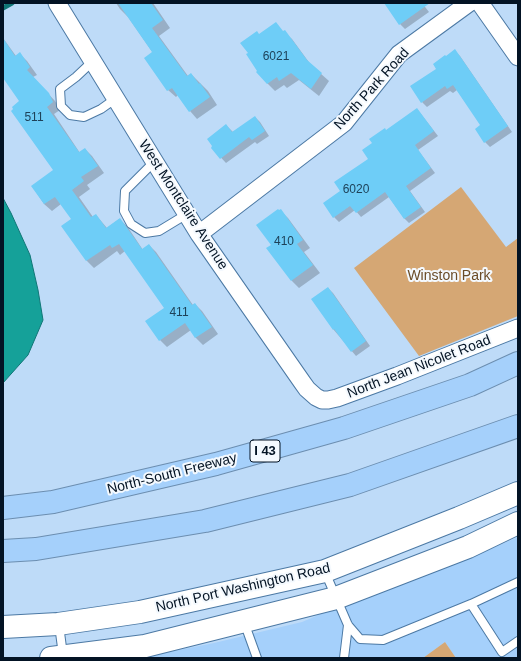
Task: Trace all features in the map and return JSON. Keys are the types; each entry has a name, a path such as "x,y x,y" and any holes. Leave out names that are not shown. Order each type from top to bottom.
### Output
{"highway":[{"name":"North-South Freeway","path":"3,508 53,502 216,464 329,433 470,385 518,363"},
{"path":"3,551 36,549 205,521 350,485 518,426"}],"main road":[{"name":"North Port Washington Road","path":"3,627 58,624 140,612 325,571 518,493"},
{"path":"60,657 145,646 336,598 468,547 518,523"}],"street":[{"name":"West Montclaire Avenue","path":"57,3 199,234 302,382 319,400"},
{"name":"North Park Road","path":"199,234 344,123 399,54 469,3"},
{"path":"480,3 518,57"},
{"name":"North Jean Nicolet Road","path":"319,400 337,398 518,328"}],"lane":[{"path":"93,62 60,89 61,106 70,115 84,117 101,109 116,99"},
{"path":"154,162 125,191 124,211 131,224 145,233 159,231 187,214"},
{"path":"325,571 348,625 360,639 383,640 471,604 518,582"},
{"path":"471,604 502,652 518,641"},
{"path":"243,621 257,658"},
{"path":"58,624 60,657"},
{"path":"344,658 348,625"}],"shaded area":[{"path":"3,198 30,255 43,320 28,355 3,383"},
{"path":"518,537 518,658 456,658 445,642 423,658 139,658 214,643 302,622 354,600 477,555"}],"green space":[{"name":"Winston Park","path":"461,187 506,247 518,238 518,316 419,356 354,268"},
{"path":"445,642 456,658 423,658"}],"building":[{"path":"118,3 151,3 163,20 152,28 187,76 191,73 210,97 189,112 172,88 167,91 144,58 152,52"},
{"path":"384,3 430,3 399,25"},
{"path":"276,22 283,31 285,30 307,60 322,73 311,89 291,73 279,81 277,77 267,84 256,72 257,71 246,54 248,53 240,43 257,31 259,34"},
{"path":"3,38 15,56 20,52 30,67 27,70 49,93 53,102 47,107 79,152 85,148 98,166 81,177 84,181 72,190 91,217 96,214 106,228 120,218 142,249 149,244 192,305 195,303 212,327 195,338 185,323 159,341 145,321 164,308 119,244 112,248 110,245 86,261 61,226 71,219 55,197 44,204 31,186 53,170 11,111 13,109 12,107 19,101 3,78"},
{"path":"455,49 508,126 484,143 475,129 480,125 453,85 447,89 445,86 421,103 410,86 436,69 433,64"},
{"path":"417,108 434,131 415,145 431,168 406,186 421,207 404,219 385,192 356,213 350,206 333,218 323,203 340,191 334,182 368,159 362,150 372,143 369,139 385,128 386,130"},
{"path":"255,116 265,131 252,140 249,137 220,159 211,148 212,146 207,139 226,124 232,132"},
{"path":"278,209 281,209 303,240 297,244 313,265 291,281 266,248 271,245 256,225"},
{"path":"328,287 366,341 351,352 311,299"}],"waterway":[{"path":"3,8 12,3"}]}
